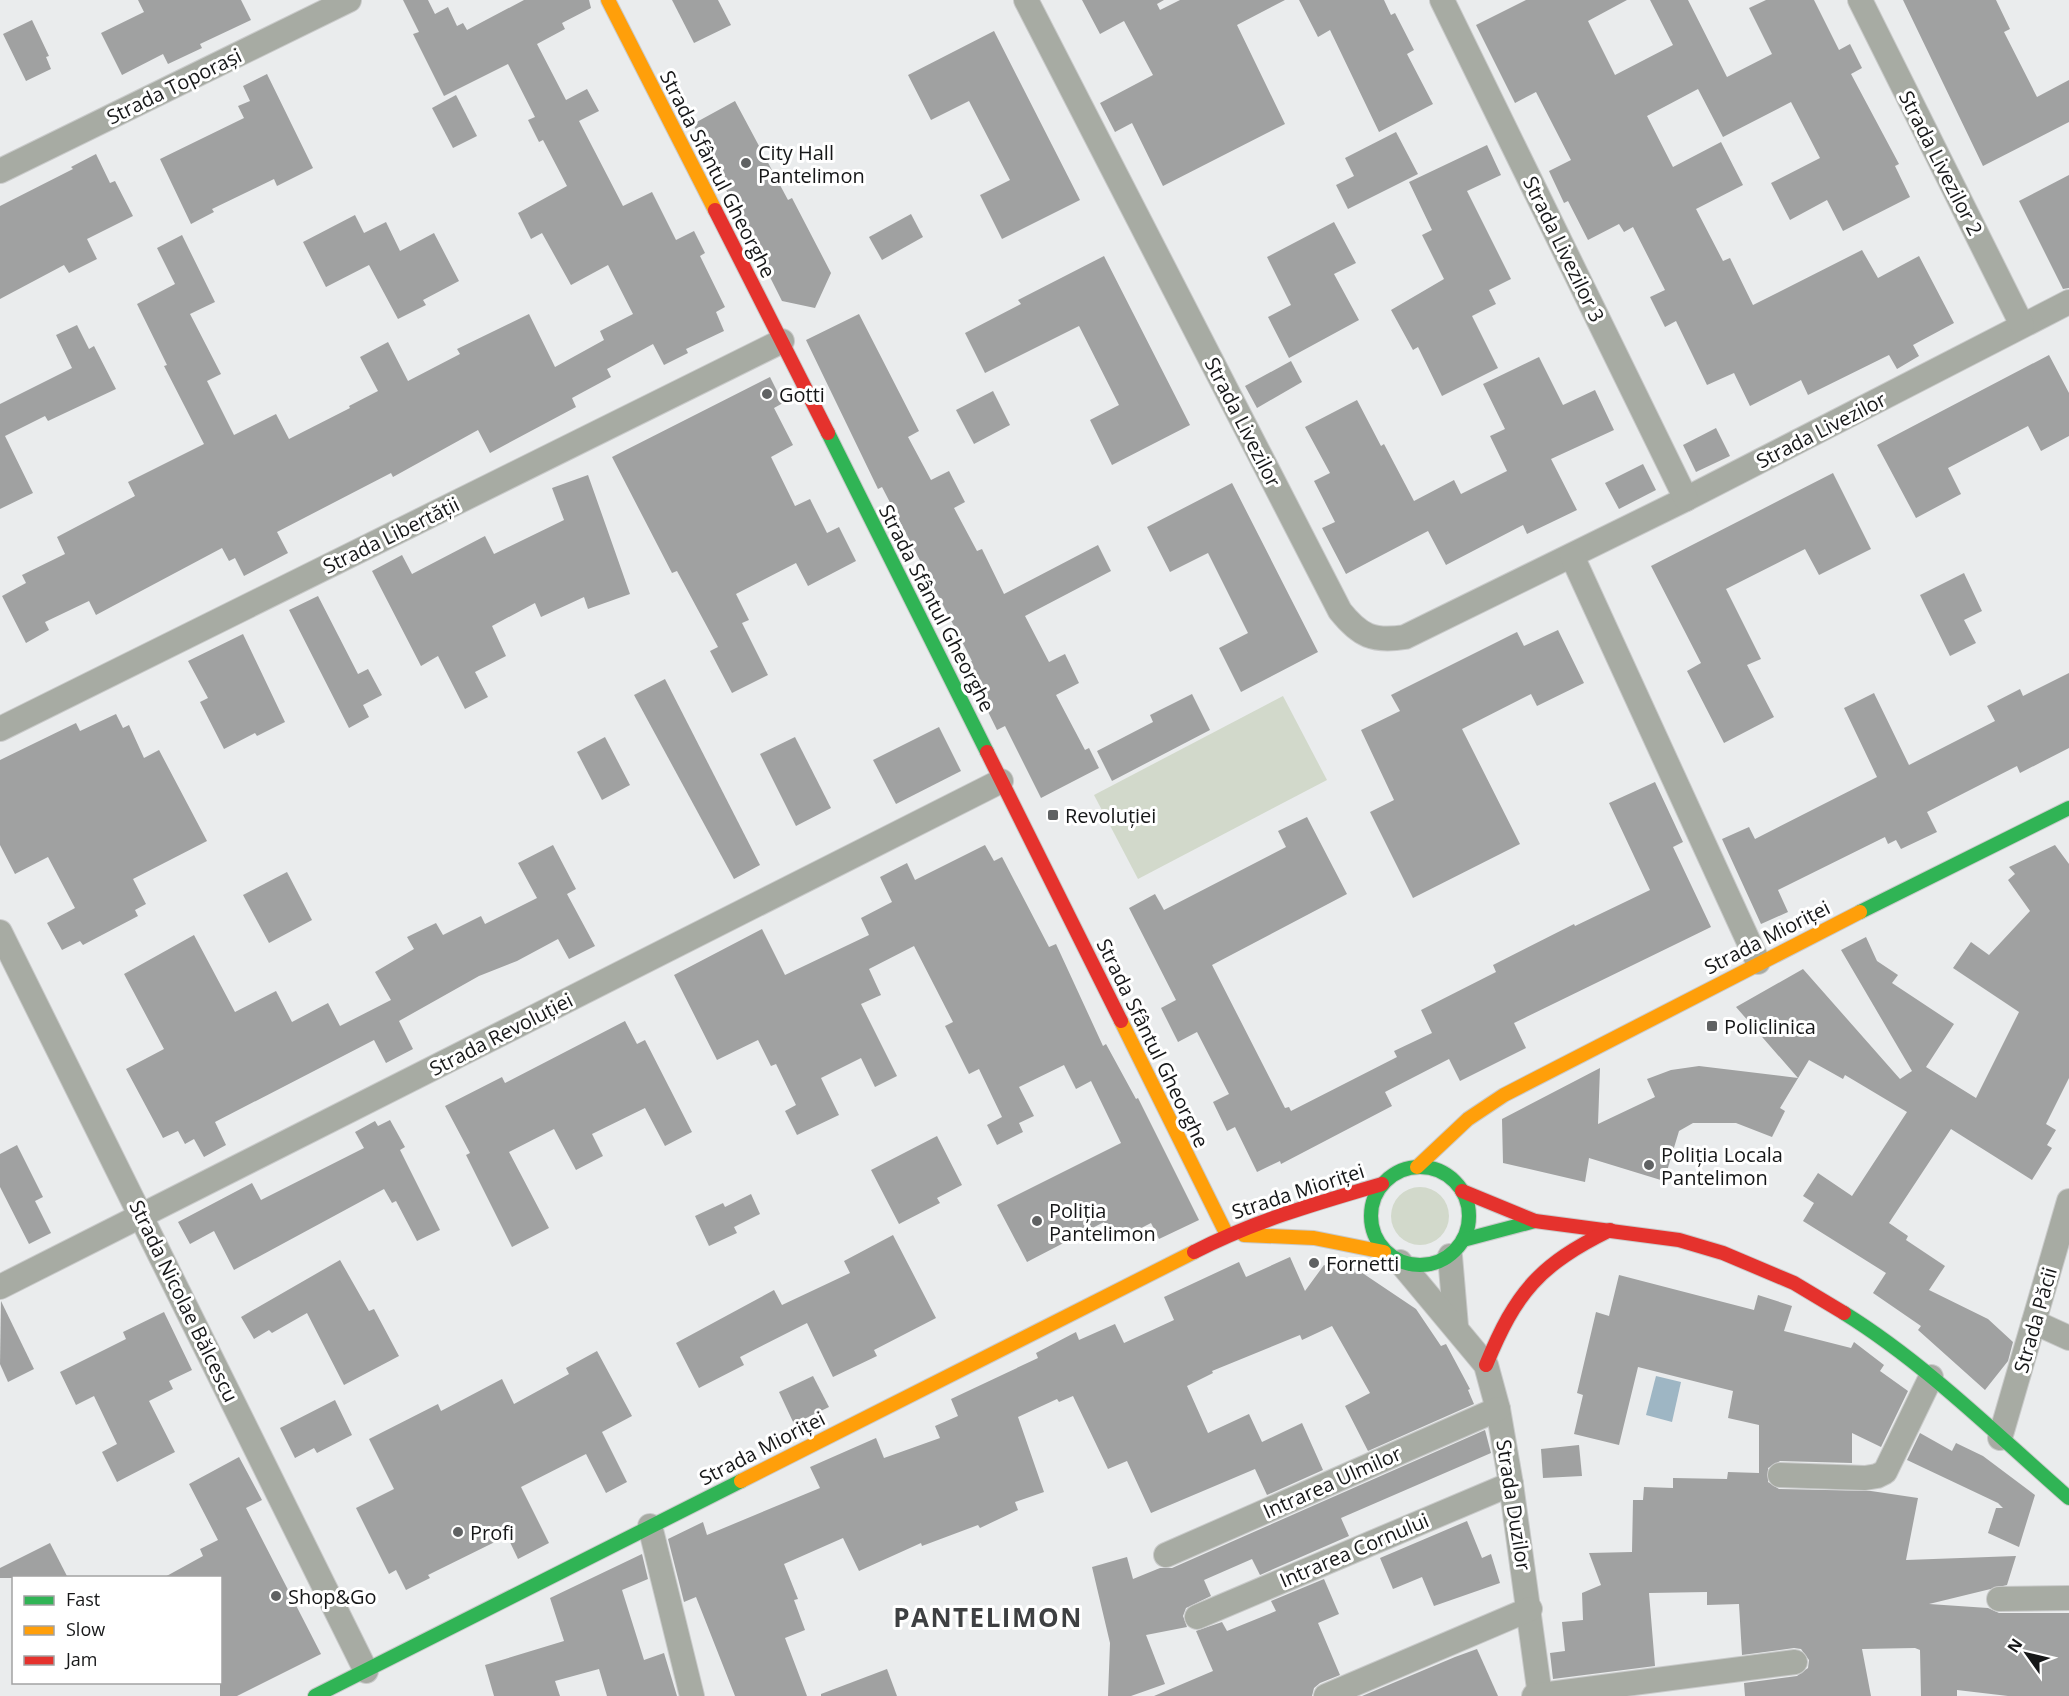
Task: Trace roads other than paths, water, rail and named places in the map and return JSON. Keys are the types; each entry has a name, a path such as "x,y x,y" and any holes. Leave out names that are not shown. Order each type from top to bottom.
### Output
{"street":[{"name":"Strada Toporași","path":"0,171 349,0"},
{"name":"Strada Sfântul Gheorghe","path":"608,0 782,341 1227,1235"},
{"name":"Strada Livezilor","path":"1026,0 1340,611 1353,628 1369,637 1388,640 1405,637 1686,499 2069,302"},
{"name":"Strada Livezilor 3","path":"1442,0 1686,499"},
{"name":"Strada Livezilor 2","path":"1860,0 2022,326"},
{"name":"Strada Libertății","path":"0,729 782,341"},
{"path":"1572,556 1758,962"},
{"name":"Strada Revoluției","path":"0,1287 1001,781"},
{"name":"Strada Mioriței","path":"1417,1167 1451,1132 1485,1106 1758,962 2069,808"},
{"name":"Strada Nicolae Bălcescu","path":"0,932 366,1671"},
{"path":"1468,1137 1485,1106"},
{"path":"1535,1221 1456,1248 1425,1266 1392,1257 1376,1240 1371,1226 1370,1211 1382,1184 1392,1175 1417,1167 1443,1172 1535,1221 1679,1240 1759,1267 1838,1308 1882,1337 2069,1498"},
{"path":"1456,1326 1456,1248 1470,1216 1458,1180"},
{"name":"Strada Mioriței","path":"315,1696 343,1689 366,1671 1227,1235 1287,1212 1382,1184"},
{"name":"Strada Păcii","path":"2000,1438 2069,1201"},
{"path":"1486,1365 1509,1313 1536,1276 1564,1254 1610,1230"},
{"name":"Strada Mioriței","path":"1227,1235 1314,1238 1392,1257"},
{"name":"Strada Duzilor","path":"1392,1257 1456,1326 1486,1365 1498,1409 1511,1484 1530,1609 1538,1695"},
{"path":"2034,1323 2069,1338"},
{"path":"1780,1475 1865,1478 1885,1472 1931,1377"},
{"name":"Intrarea Ulmilor","path":"1166,1555 1498,1409"},
{"name":"Intrarea Cornului","path":"1197,1617 1511,1484"},
{"path":"650,1526 692,1696"},
{"path":"1999,1599 2069,1598"},
{"path":"1326,1696 1530,1609"},
{"path":"1538,1695 1795,1662"}],"water":[{"path":"1656,1376 1681,1382 1672,1422 1646,1415"}],"place":[{"name":"City Hall Pantelimon","path":"746,163"},
{"name":"Gotti","path":"767,394"},
{"name":"Revoluției","path":"1053,815"},
{"name":"Policlinica","path":"1712,1026"},
{"name":"Poliția Locala Pantelimon","path":"1649,1165"},
{"name":"Poliția Pantelimon","path":"1037,1221"},
{"name":"Fornetti","path":"1314,1263"},
{"name":"Profi","path":"458,1532"},
{"name":"Shop&Go","path":"276,1596"}],"district":[{"name":"PANTELIMON","path":"988,1617"}]}
